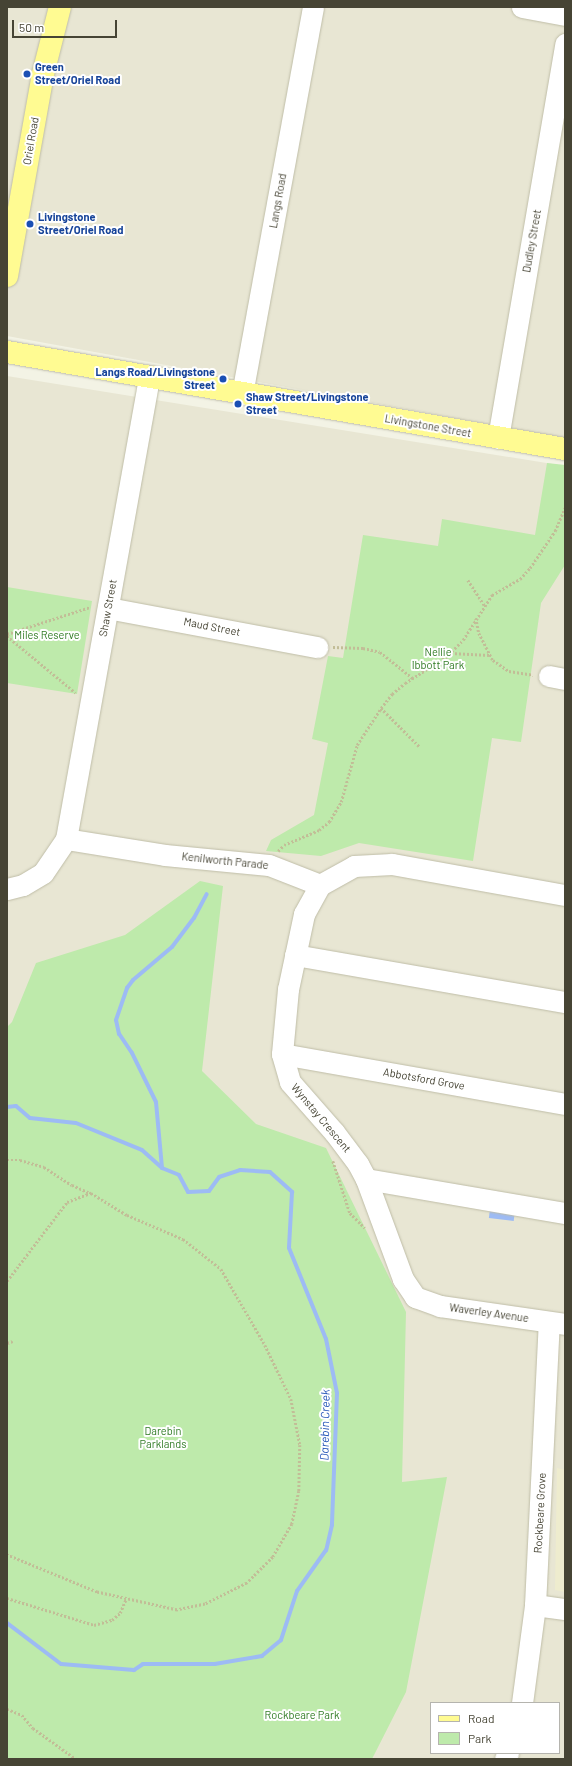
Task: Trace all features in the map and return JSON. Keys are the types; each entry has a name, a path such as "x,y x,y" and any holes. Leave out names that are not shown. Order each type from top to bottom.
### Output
{"main road":[{"name":"Oriel Road","path":"7,276 43,74 60,7"},
{"name":"Livingstone Street","path":"7,352 149,378 565,449"}],"street":[{"name":"Langs Road","path":"242,394 314,7"},
{"path":"522,7 565,15"},
{"name":"Dudley Street","path":"498,438 565,44"},
{"name":"Shaw Street","path":"66,839 100,607 149,378"},
{"name":"Maud Street","path":"100,607 317,647"},
{"path":"7,889 23,885 43,873 66,839"},
{"name":"Kenilworth Parade","path":"66,839 165,855 269,865 320,885"},
{"path":"320,885 354,866 392,864 565,895"},
{"name":"Wynstay Crescent","path":"320,885 304,914 295,955 283,1027 282,1054 290,1082 334,1132 366,1179 404,1279 415,1297"},
{"path":"295,955 565,1002"},
{"name":"Abbotsford Grove","path":"282,1054 565,1104"},
{"path":"366,1179 565,1213"},
{"name":"Waverley Avenue","path":"415,1297 440,1306 557,1323"},
{"name":"Rockbeare Grove","path":"522,1702 535,1605 557,1323"},
{"path":"535,1605 565,1609"}],"path":[{"path":"269,865 273,855 284,845 319,830 329,822 340,802 357,745 381,708 392,694 450,653 463,640 484,605 492,595 520,579 530,568 554,531 565,508"},
{"path":"468,580 484,605"},
{"path":"7,635 100,607"},
{"path":"476,618 479,632 490,655 509,671 557,678"},
{"path":"7,635 77,694"},
{"path":"317,647 363,648 380,652 414,679"},
{"path":"450,653 490,655"},
{"path":"381,708 419,746"},
{"path":"7,1160 20,1160 44,1167 72,1185 91,1193 127,1215 183,1239 221,1269 265,1345 292,1399 300,1445 299,1491 292,1524 273,1556 247,1583 205,1604 177,1610 97,1592 7,1555"},
{"path":"7,1281 67,1202 91,1193"},
{"path":"7,1343 13,1341"},
{"path":"7,1598 94,1625 112,1620 120,1613 126,1599"},
{"path":"7,1709 22,1715 33,1728 76,1759"}],"shaded area":[{"path":"7,7 565,7 565,438 7,336"},
{"path":"7,376 565,466 565,1759 372,1759 395,1705 7,1056"},
{"path":"557,1468 565,1470 565,1592 555,1590"}],"green space":[{"name":"Nellie Ibbott Park","path":"547,463 565,465 565,565 541,603 521,742 492,738 473,861 359,843 321,856 266,851 271,840 314,815 328,743 312,739 328,656 343,658 363,535 438,546 442,519 535,535"},
{"name":"Miles Reserve","path":"7,587 92,601 77,694 7,683"},
{"path":"200,881 223,886 202,1071 256,1124 326,1148 406,1312 402,1482 447,1477 406,1692 372,1759 7,1759 7,1027 12,1022 36,963 125,935"}],"water":[{"path":"490,1209 515,1212 514,1221 489,1218"}],"waterway":[{"path":"162,1168 156,1102 132,1053 119,1034 116,1020 127,988 133,980 172,947 194,918 207,894"},
{"name":"Darebin Creek","path":"7,1107 16,1106 30,1118 76,1123 142,1150 162,1168 179,1175 188,1192 209,1191 219,1177 240,1170 270,1172 292,1192 289,1248 326,1339 337,1393 332,1525 326,1550 297,1591 281,1640 262,1656 215,1664 143,1664 134,1670 61,1664 7,1623"}],"place":[{"name":"Green Street/Oriel Road","path":"27,74"},
{"name":"Livingstone Street/Oriel Road","path":"30,224"},
{"name":"Langs Road/Livingstone Street","path":"223,379"},
{"name":"Shaw Street/Livingstone Street","path":"238,404"}],"park label":[{"name":"Darebin Parklands","path":"163,1438"},
{"name":"Rockbeare Park","path":"302,1715"}]}
